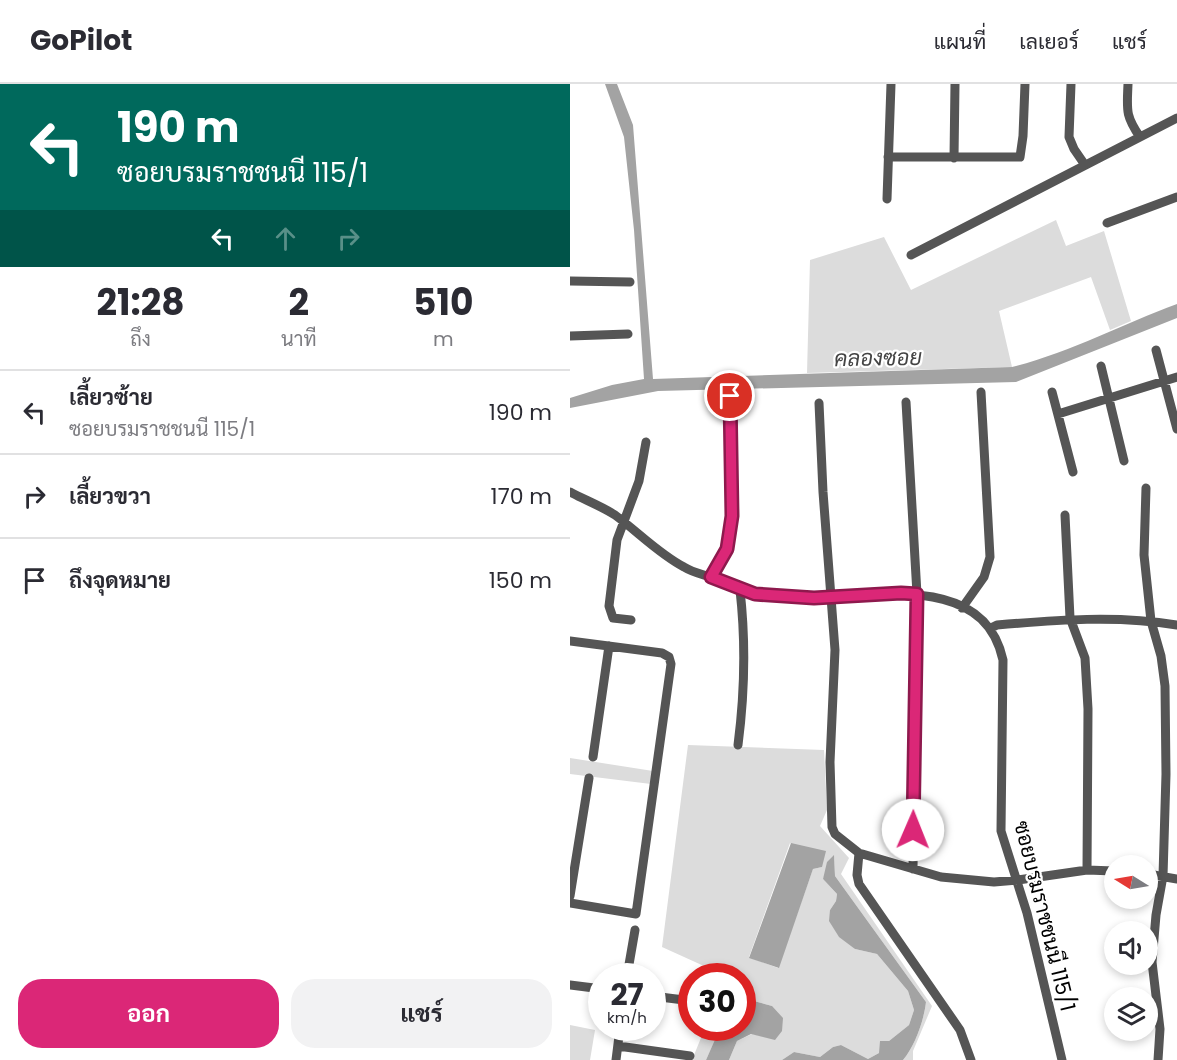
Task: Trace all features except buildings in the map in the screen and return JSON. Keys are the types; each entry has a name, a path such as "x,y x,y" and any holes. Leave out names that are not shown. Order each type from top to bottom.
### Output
{"street":[{"path":"887,200 891,84"},
{"path":"954,158 955,84"},
{"path":"888,157 1020,157 1025,84"},
{"path":"1071,84 1069,137 1084,165"},
{"path":"1128,84 1127,111 1130,122 1140,137"},
{"path":"911,255 1177,118"},
{"path":"1107,224 1177,197"},
{"path":"570,281 630,282"},
{"path":"570,336 628,334"},
{"path":"1156,350 1177,429"},
{"path":"1101,366 1124,460"},
{"path":"1058,414 1177,377"},
{"path":"962,608 984,577 990,557 981,392"},
{"path":"1052,392 1073,472"},
{"path":"711,577 727,549 731,522 730,396"},
{"path":"906,402 917,594 913,869"},
{"path":"819,403 835,650 830,762 832,827 835,834 859,853 941,877 994,882 1087,870 1104,871"},
{"path":"631,620 613,618 609,606 617,540 639,481 646,442"},
{"path":"1146,488 1144,555 1151,621 1161,656 1165,686 1166,774 1163,876 1156,915 1152,962 1160,1029 1158,1060"},
{"path":"570,492 612,513 683,567 755,594 831,597 917,594 952,603 977,614 991,628 997,625 1070,618 1151,621 1177,625"},
{"path":"1065,515 1070,618 1085,658 1088,709 1087,870"},
{"path":"738,745 744,687 745,635 740,590"},
{"name":"ซอยบรมราชชนนี 115/1","path":"991,628 999,643 1003,660 1001,831 1018,880 1032,932 1062,1060"},
{"path":"570,641 662,652 669,657 671,664 636,914 570,903"},
{"path":"593,757 609,646"},
{"path":"570,896 589,778"},
{"path":"859,853 857,875 859,884 960,1030 971,1060"},
{"path":"1158,875 1177,879"},
{"path":"629,963 635,930"},
{"path":"570,985 588,987"},
{"path":"616,1060 619,1041"},
{"path":"618,1046 690,1056"}],"shaded area":[{"path":"605,84 617,84 633,125 653,379 1012,367 1075,346 1177,304 1177,318 1016,382 658,391 570,408 570,398 612,385 644,379 634,230 624,137"},
{"path":"1056,220 1066,246 1104,231 1131,321 1110,330 1091,277 999,311 1012,367 807,373 810,260 884,237 911,290"},
{"path":"688,745 824,750 827,810 820,826 849,858 841,874 932,1006 913,1051 913,1060 903,1060 918,1032 926,1002 835,876 834,856 823,879 837,894 836,901 830,910 855,949 877,954 908,991 914,1010 909,1025 889,1041 879,1053 868,1059 841,1045 833,1047 820,1057 794,1052 782,1060 729,1060 737,1041 756,1041 756,1035 775,1039 772,1006 756,1002 756,963 697,963 662,947","holes":["790,843 822,867 813,869 778,968 749,957"]},
{"path":"570,758 653,771 651,784 570,774"},
{"path":"791,843 826,851 822,867 813,869 779,968 749,958"},
{"path":"834,855 835,876 926,1002 918,1032 903,1060 782,1060 794,1052 820,1057 833,1047 841,1045 868,1059 879,1053 880,1041 889,1041 909,1025 914,1010 908,991 877,954 855,949 839,937 829,921 830,910 836,901 837,894 823,879 827,862"},
{"path":"756,1002 772,1006 783,1018 782,1031 775,1040 756,1035"},
{"path":"570,1025 588,1029 588,1041 593,1041 590,1060 570,1060"},
{"path":"700,1041 714,1041 706,1060 692,1060"},
{"path":"714,1041 737,1041 729,1060 706,1060"}],"route":[{"path":"730,396 732,516 727,549 711,577 755,594 814,598 917,594 913,830"}],"water label":[{"name":"คลองซอย","path":"878,358"}]}
